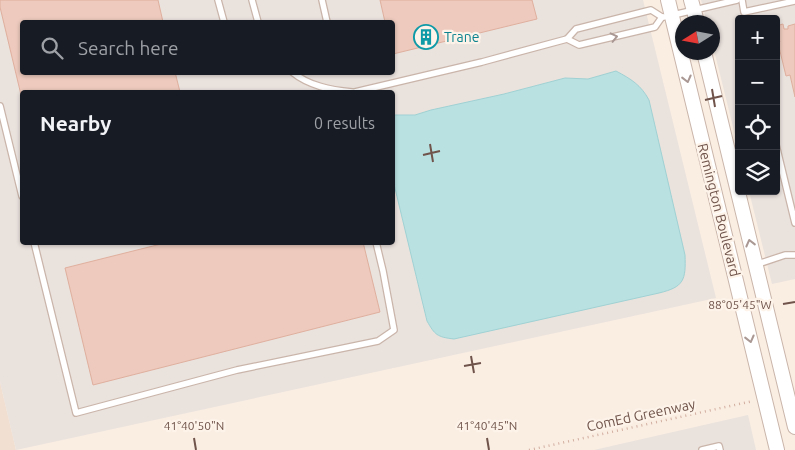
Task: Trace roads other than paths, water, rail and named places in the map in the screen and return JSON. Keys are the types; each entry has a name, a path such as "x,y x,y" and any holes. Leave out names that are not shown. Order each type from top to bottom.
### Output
{"street":[{"name":"Remington Boulevard","path":"668,0 666,16 777,450"},
{"name":"Remington Boulevard","path":"706,60 795,427"}],"lane":[{"path":"218,0 223,20"},
{"path":"252,0 257,20"},
{"path":"322,0 327,20"},
{"path":"363,90 482,62 567,39 576,29 652,10 666,16 737,0"},
{"path":"742,0 745,15 795,1"},
{"path":"567,39 579,45 655,28 666,16"},
{"path":"297,75 313,85 327,90"},
{"path":"0,106 20,188"},
{"path":"777,150 795,223"},
{"path":"35,245 76,413 237,370 378,341 394,330 377,245"},
{"path":"755,265 785,255 795,255"},
{"path":"702,450 719,446 720,450"}],"water":[{"path":"616,71 643,90 649,100 685,255 685,271 682,281 667,291 454,339 437,334 427,321 395,188 395,115 415,115 565,78 588,79"}],"place":[{"name":"Trane","path":"426,37"}]}
